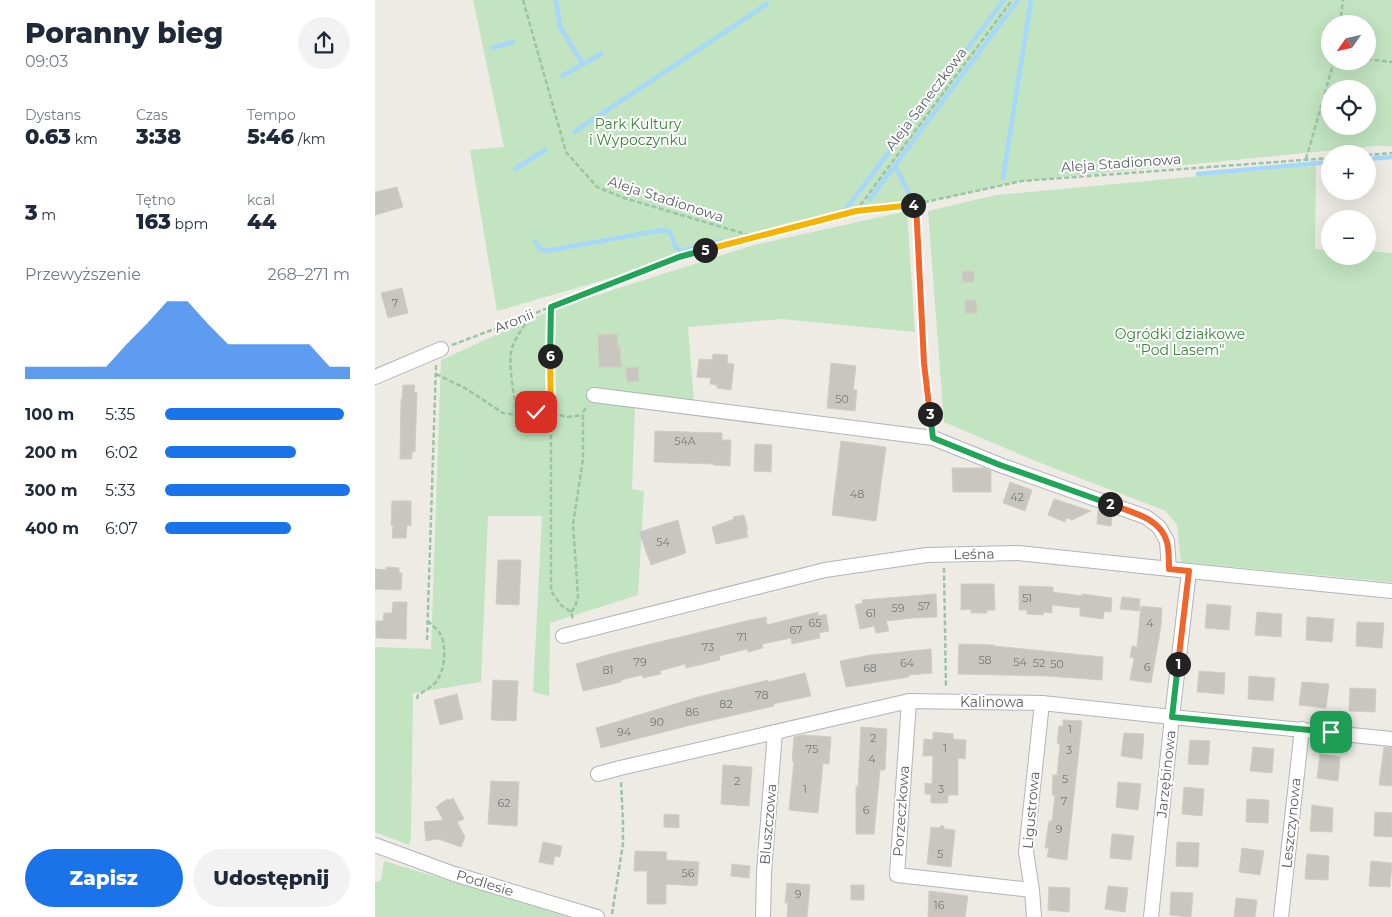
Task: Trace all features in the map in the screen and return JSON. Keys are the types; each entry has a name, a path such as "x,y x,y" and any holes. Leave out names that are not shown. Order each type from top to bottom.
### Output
{"street":[{"path":"375,377 439,350"},
{"path":"594,395 933,438 1000,465 1146,518 1159,527 1167,541 1169,569"},
{"name":"Leśna","path":"563,636 825,570 944,554 1018,553 1392,591"},
{"name":"Jarzębinowa","path":"1151,917 1189,571"},
{"name":"Kalinowa","path":"598,774 909,702 1042,703 1392,739"},
{"name":"Porzeczkowa","path":"909,702 897,875 1032,890"},
{"name":"Ligustrowa","path":"1033,917 1032,890 1026,852 1042,703"},
{"name":"Leszczynowa","path":"1281,917 1301,729"},
{"name":"Bluszczowa","path":"763,917 764,872 775,732"},
{"name":"Podlesie","path":"375,845 454,874 597,917"}],"path":[{"name":"Aleja Stadionowa","path":"523,0 566,152 597,187 624,198 753,237"},
{"name":"Aleja Saneczkowa","path":"856,211 1012,0"},
{"path":"1341,15 1343,0"},
{"path":"1376,60 1392,62"},
{"path":"1307,159 1332,70"},
{"path":"1376,154 1392,153"},
{"name":"Aleja Stadionowa","path":"916,204 1022,181 1321,158"},
{"name":"Aronii","path":"439,350 679,257 856,211 916,204"},
{"path":"916,204 924,363 933,438"},
{"path":"436,374 465,388 503,413 536,412 551,413 568,417 583,414 583,459 573,524 578,596 575,607 571,612 561,605 551,591 551,413 549,347 551,307"},
{"path":"517,414 510,363 512,349 516,339 532,315"},
{"path":"427,640 436,374 439,350"},
{"path":"944,554 947,702"},
{"path":"417,699 418,695 433,684 442,673 444,659 443,642 440,634 427,620"},
{"path":"613,914 623,844 620,768"}],"green space":[{"name":"Park Kultury i Wypoczynku","path":"473,0 1392,0 1392,146 1321,145 1321,151 1022,181 916,204 856,211 753,237 497,311 470,150 504,147"},
{"name":"Ogródki działkowe \"Pod Lasem\"","path":"1316,165 1315,249 1321,249 1321,265 1376,265 1376,252 1392,253 1392,582 1181,562 1177,525 1166,511 1038,462 944,422 928,211 996,195"},
{"path":"907,211 915,332 781,319 688,327 694,402 635,404 632,489 644,491 638,595 550,623 549,696 533,692 542,516 488,516 481,682 413,693 411,837 409,845 375,832 375,647 431,649 441,360 563,306 754,245"},
{"path":"384,861 570,917 375,917 375,882 381,880"}],"building":[{"path":"397,187 403,207 375,215 375,192"},
{"path":"962,271 974,271 974,282 963,282"},
{"path":"402,288 408,313 388,318 381,293"},
{"path":"965,300 976,300 977,313 965,313"},
{"path":"617,334 621,367 599,367 598,335"},
{"path":"713,354 728,355 727,363 734,364 731,390 717,388 717,385 710,384 711,378 697,377 699,359 712,360"},
{"path":"831,363 856,366 853,390 857,390 855,411 827,408"},
{"path":"638,367 639,381 627,382 626,368"},
{"path":"403,385 415,385 414,392 417,393 415,452 412,452 412,459 400,459"},
{"path":"655,431 722,433 722,440 731,440 730,466 654,462"},
{"path":"841,441 886,447 876,521 832,515"},
{"path":"755,444 772,445 771,472 754,471"},
{"path":"952,468 984,468 991,471 991,492 953,492"},
{"path":"1010,482 1032,490 1025,511 1003,503"},
{"path":"1054,499 1091,511 1072,520 1066,518 1065,522 1048,515"},
{"path":"392,501 411,501 411,526 407,525 406,538 392,538"},
{"path":"1098,510 1112,514 1111,526 1097,524"},
{"path":"744,515 748,537 716,544 712,527 734,519 733,517"},
{"path":"678,520 686,553 651,565 639,532"},
{"path":"498,560 521,560 519,605 496,604"},
{"path":"386,567 399,568 399,573 402,573 401,590 375,589 375,569 386,570"},
{"path":"961,584 994,584 995,610 987,610 987,613 971,613 971,609 961,610"},
{"path":"1019,586 1053,587 1053,592 1112,598 1111,612 1104,611 1103,619 1080,616 1080,608 1052,605 1052,613 1044,612 1043,615 1027,614 1027,610 1019,610"},
{"path":"936,594 937,617 886,621 889,631 876,633 874,626 860,629 855,605 863,603 862,600"},
{"path":"1122,597 1140,599 1139,611 1120,609"},
{"path":"393,602 407,602 406,639 376,638 376,621 383,621 384,613 392,613"},
{"path":"1207,604 1231,606 1229,630 1205,628"},
{"path":"1141,606 1162,608 1161,626 1151,683 1130,680 1134,658 1130,657 1132,646 1137,647"},
{"path":"818,612 818,616 826,614 829,631 819,633 820,638 792,644 791,638 762,644 763,648 748,652 747,649 719,656 720,660 686,668 685,664 660,671 661,674 643,678 642,675 583,691 576,664 746,621 766,617 767,625"},
{"path":"1257,612 1282,614 1281,637 1255,635"},
{"path":"1307,617 1334,619 1332,642 1306,640"},
{"path":"1357,622 1384,623 1382,648 1356,646"},
{"path":"959,644 994,645 1103,657 1102,680 1047,676 958,674"},
{"path":"931,649 932,673 909,675 909,677 846,687 840,661 871,655"},
{"path":"1199,671 1225,673 1224,694 1197,692"},
{"path":"805,673 811,696 601,748 596,728 698,697"},
{"path":"1249,676 1275,678 1273,701 1248,699"},
{"path":"493,680 518,681 516,721 491,720"},
{"path":"1302,682 1329,684 1326,708 1299,705"},
{"path":"1350,688 1376,689 1375,712 1349,711"},
{"path":"457,694 463,719 440,725 434,700"},
{"path":"1063,720 1082,721 1067,860 1047,857 1049,848 1045,848 1049,821 1052,821 1055,795 1052,795 1053,775 1057,775 1060,744 1057,743 1059,726 1063,726"},
{"path":"861,727 887,729 885,770 880,770 874,834 856,834 856,786 858,787"},
{"path":"933,732 953,734 953,739 966,740 965,759 958,758 958,795 948,795 948,803 931,803 931,794 925,794 925,783 932,784 933,756 923,756 924,739 933,740"},
{"path":"1124,733 1144,734 1142,759 1121,756"},
{"path":"803,735 831,737 829,764 823,763 818,813 789,810 794,761 792,761 794,737"},
{"path":"1190,740 1210,741 1208,765 1188,764"},
{"path":"1253,747 1274,749 1272,773 1250,771"},
{"path":"1384,747 1392,748 1392,786 1379,785"},
{"path":"1320,754 1340,757 1338,781 1317,778"},
{"path":"723,765 752,767 749,806 721,804"},
{"path":"491,781 519,782 517,826 488,824"},
{"path":"1118,782 1141,784 1138,810 1116,807"},
{"path":"1184,787 1204,789 1202,816 1182,814"},
{"path":"453,798 464,819 457,822 465,837 461,847 438,839 426,841 424,822 443,820 436,807 447,799"},
{"path":"1247,799 1269,800 1268,823 1246,822"},
{"path":"1312,805 1333,808 1332,832 1310,831"},
{"path":"1375,812 1392,813 1392,837 1374,836"},
{"path":"664,814 679,815 679,828 664,827"},
{"path":"942,825 945,829 955,830 951,867 927,864 931,827 939,828"},
{"path":"1112,834 1134,836 1131,860 1110,858"},
{"path":"543,842 562,846 560,857 555,856 553,865 539,862"},
{"path":"1177,842 1199,843 1198,867 1176,866"},
{"path":"1242,848 1264,851 1260,875 1239,872"},
{"path":"635,851 667,852 666,860 699,862 697,886 666,884 666,904 647,904 647,871 634,871"},
{"path":"1307,854 1329,856 1328,880 1305,879"},
{"path":"1371,861 1392,863 1390,887 1369,886"},
{"path":"732,864 750,866 749,878 731,876"},
{"path":"787,883 810,885 807,917 787,917 788,903 785,903"},
{"path":"851,885 864,885 864,900 851,900"},
{"path":"1108,886 1128,888 1125,912 1105,909"},
{"path":"1049,887 1070,888 1069,912 1048,910"},
{"path":"929,891 968,896 965,917 928,917"},
{"path":"1171,892 1193,893 1191,917 1170,915"},
{"path":"1236,898 1257,900 1255,917 1234,917"}],"waterway":[{"path":"556,0 560,27 583,64"},
{"path":"846,209 1004,0"},
{"path":"870,199 1018,0"},
{"path":"1003,178 1031,0"},
{"path":"574,132 767,4"},
{"path":"492,48 513,42"},
{"path":"562,76 601,54"},
{"path":"515,169 545,150"},
{"path":"1376,158 1392,157"},
{"path":"1198,174 1321,163"},
{"path":"895,166 910,195"},
{"path":"535,241 539,248 545,251 663,230 670,232 676,248 682,251 720,241"}],"route":[{"path":"536,412 551,413 549,347 551,307 679,257 856,211 916,204 924,363 933,438 1000,465 1146,518 1159,527 1167,541 1169,569 1189,571 1172,717 1331,732"}]}
